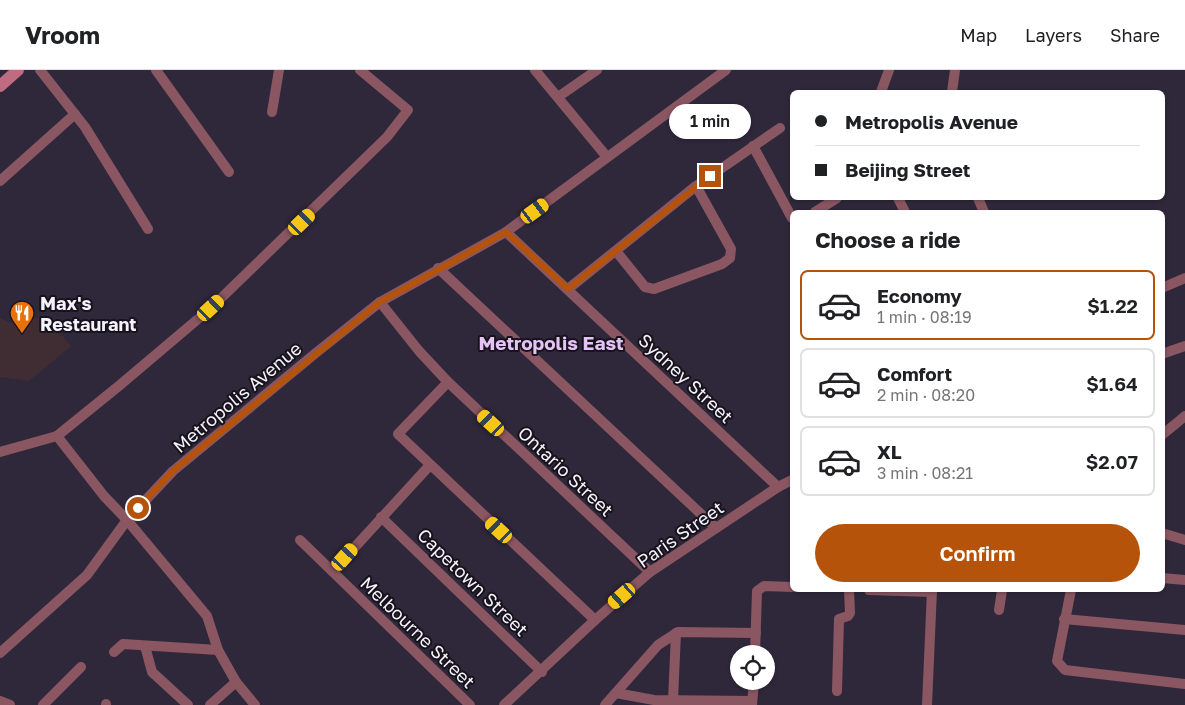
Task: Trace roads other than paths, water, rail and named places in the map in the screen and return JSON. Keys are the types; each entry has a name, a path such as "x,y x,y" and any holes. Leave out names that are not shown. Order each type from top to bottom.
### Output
{"street":[{"path":"0,86 18,70"},
{"path":"40,70 75,114 148,229"},
{"path":"156,70 229,172"},
{"path":"272,112 278,70"},
{"path":"0,452 57,436 211,308 387,137 408,110 360,70"},
{"path":"535,70 607,158"},
{"path":"558,97 597,70"},
{"name":"Metropolis Avenue","path":"0,653 87,575 127,520 173,471 380,302 438,268 506,232 726,70"},
{"path":"882,90 889,70"},
{"path":"952,90 955,70"},
{"path":"0,181 75,114"},
{"path":"568,289 696,186 780,128"},
{"path":"753,146 790,214"},
{"path":"616,251 645,287 654,289 722,264 730,258 731,249 696,186"},
{"path":"818,210 834,200"},
{"name":"Sydney Street","path":"506,232 778,487"},
{"path":"438,268 716,528"},
{"path":"1165,287 1185,278"},
{"name":"Ontario Street","path":"380,302 419,351 448,382 650,572"},
{"path":"1165,353 1185,346"},
{"path":"448,382 398,434 595,620"},
{"path":"1165,432 1185,416"},
{"path":"57,436 104,496 127,520 207,616 218,650 236,682 255,705"},
{"path":"333,570 430,465"},
{"name":"Paris Street","path":"504,705 542,672 595,620 650,572 778,487 790,481"},
{"name":"Capetown Street","path":"381,517 542,672"},
{"path":"1165,534 1185,540"},
{"name":"Melbourne Street","path":"300,540 470,705"},
{"path":"1165,578 1185,580"},
{"path":"755,645 758,591 760,588 790,587"},
{"path":"837,691 838,619 848,616 850,613 849,592"},
{"path":"927,705 932,592"},
{"path":"999,610 1002,592"},
{"path":"1071,592 1056,660 1065,670 1185,684"},
{"path":"1064,620 1185,630"},
{"path":"606,705 658,645 676,633 694,630 756,632"},
{"path":"673,700 676,633"},
{"path":"114,652 123,644 218,650"},
{"path":"145,646 152,672 188,705"},
{"path":"43,705 81,667"},
{"path":"210,705 236,682"},
{"path":"616,693 654,700 752,703 753,690"},
{"path":"0,700 10,705"}],"place":[{"name":"Max's Restaurant","path":"22,334"}],"district":[{"name":"Metropolis East","path":"551,342"}]}
